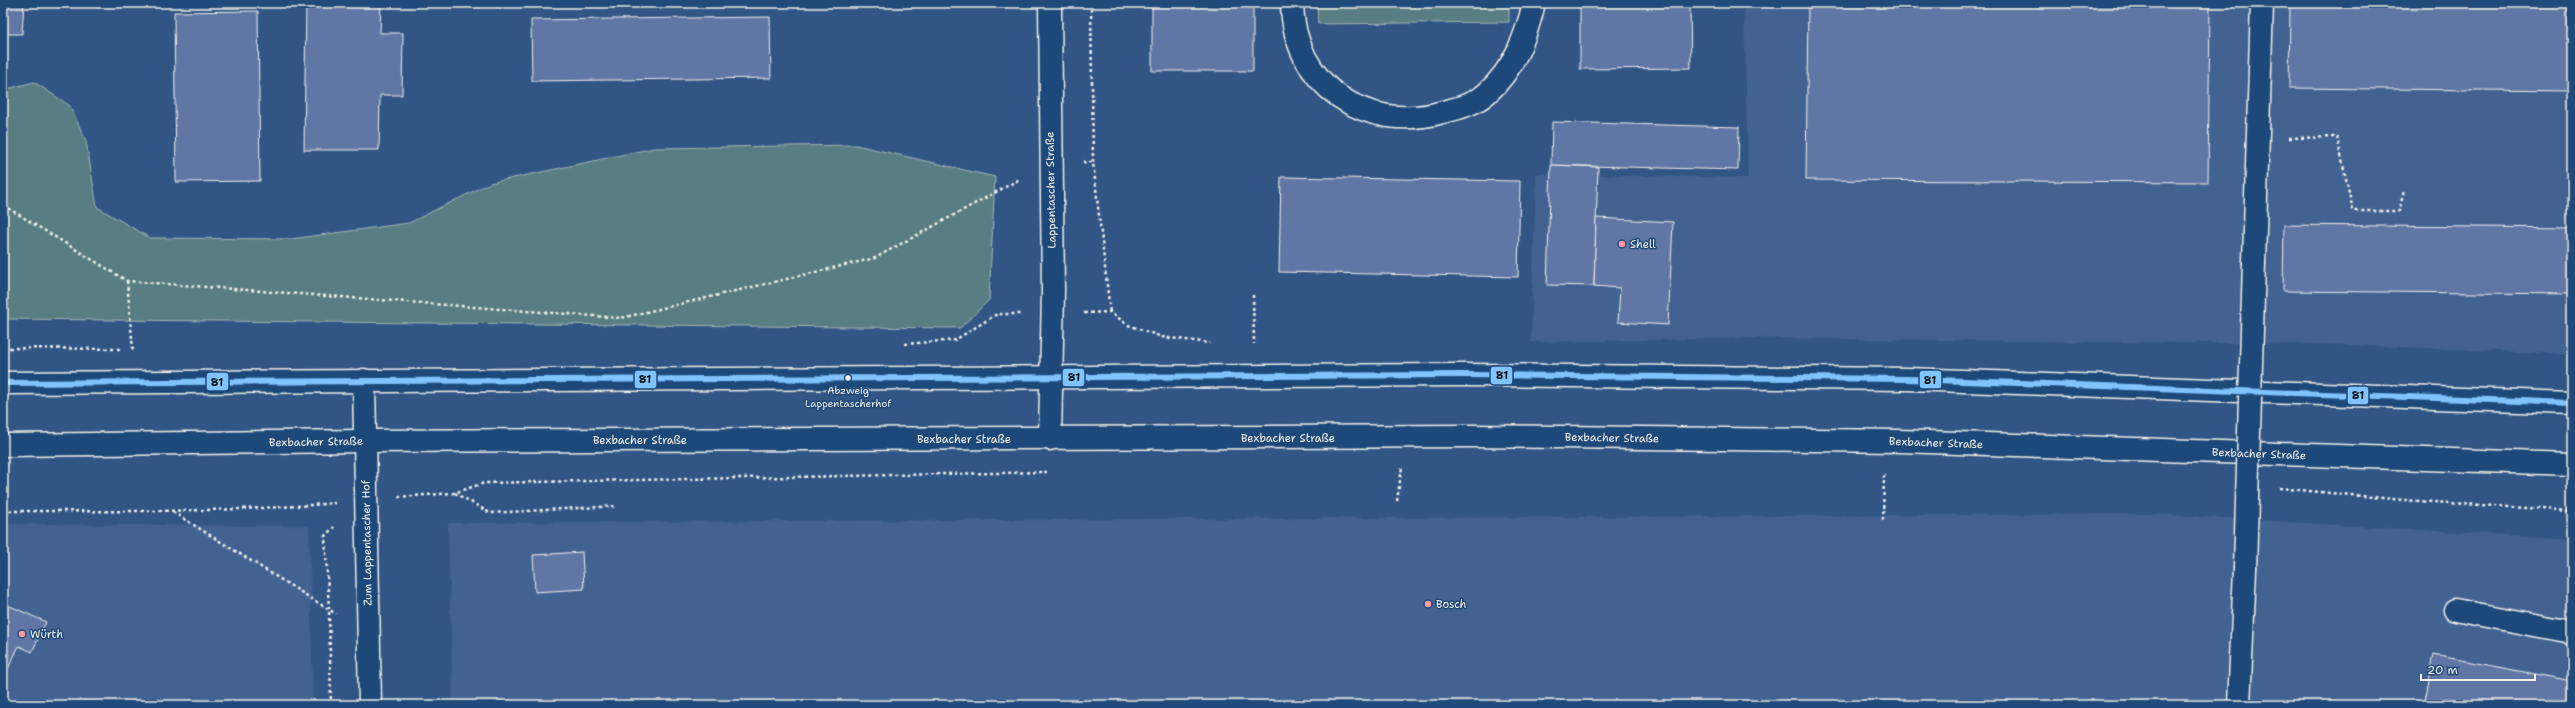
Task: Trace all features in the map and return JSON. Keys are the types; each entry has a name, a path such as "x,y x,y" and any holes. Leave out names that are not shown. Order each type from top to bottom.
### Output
{"main road":[{"name":"Lappentascher Straße","path":"1050,3 1053,291 1050,439"},
{"path":"1292,3 1292,20 1301,46 1314,70 1335,95 1366,112 1392,118 1427,117 1466,106 1487,93 1514,60 1526,34 1534,3"},
{"path":"2239,705 2245,569 2262,3"},
{"path":"3,384 364,380 459,382 1255,375 1908,379 2572,403"},
{"name":"Zum Lappentascher Hof","path":"364,380 370,705"},
{"name":"Bexbacher Straße","path":"3,445 366,441 1472,436 1899,442 2572,464"},
{"path":"2455,610 2572,632"}],"path":[{"path":"1091,3 1093,162 1110,312"},
{"path":"2258,139 2337,137 2353,211 2399,211 2404,191"},
{"path":"3,205 127,281 621,318 875,258 1051,162 1093,162"},
{"path":"127,281 136,382"},
{"path":"1253,295 1255,375"},
{"path":"1394,465 1410,465"},
{"path":"1397,501 1402,465"},
{"path":"3,511 172,511 311,505 454,493 484,484 1051,472"},
{"path":"1876,472 1892,472"},
{"path":"1884,472 1884,520"},
{"path":"2272,488 2403,500 2572,511"},
{"path":"454,493 490,513 616,506"},
{"path":"331,705 329,609 324,536 366,500"},
{"path":"172,511 369,634"}],"shaded area":[{"path":"1744,3 2572,3 2572,354 2324,344 1749,338 1531,342 1536,174 1748,178"},
{"name":"Bosch","path":"2153,514 2572,539 2572,705 453,705 448,523"},
{"path":"3,524 309,526 313,705 3,705"}],"green space":[{"path":"1317,3 1509,3 1509,22 1318,24"},
{"path":"34,82 70,106 86,141 97,207 150,238 291,239 409,223 490,183 654,148 856,145 995,177 989,300 960,328 3,319 3,90"}],"building":[{"path":"3,3 24,3 22,34 3,34"},
{"path":"306,3 381,3 380,33 403,33 402,95 380,95 379,150 304,150"},
{"path":"1152,3 1253,3 1253,71 1152,71"},
{"path":"1580,3 1690,3 1691,68 1580,69"},
{"path":"1808,3 2210,3 2208,182 1806,180"},
{"path":"2290,3 2572,3 2572,91 2289,88"},
{"path":"258,11 260,181 176,182 174,12"},
{"path":"770,17 771,78 532,81 531,20"},
{"path":"1552,122 1739,127 1738,170 1551,165"},
{"path":"1551,165 1598,167 1594,286 1547,285"},
{"path":"1281,177 1520,181 1518,277 1279,272"},
{"path":"1596,218 1673,222 1668,325 1618,322 1620,288 1594,286"},
{"path":"2284,225 2572,228 2572,294 2283,291"},
{"path":"582,552 584,589 535,592 533,555"},
{"name":"Würth","path":"3,603 46,622 32,652 19,646 3,679"},
{"path":"2434,655 2572,681 2572,705 2424,705"}],"transit line":[{"name":"81","path":"3,383 1462,375 1908,379 2572,403"}],"place":[{"name":"Shell","path":"1622,244"},
{"name":"Abzweig Lappentascherhof","path":"848,378"},
{"name":"Bosch","path":"1428,604"},
{"name":"Würth","path":"22,634"}]}
